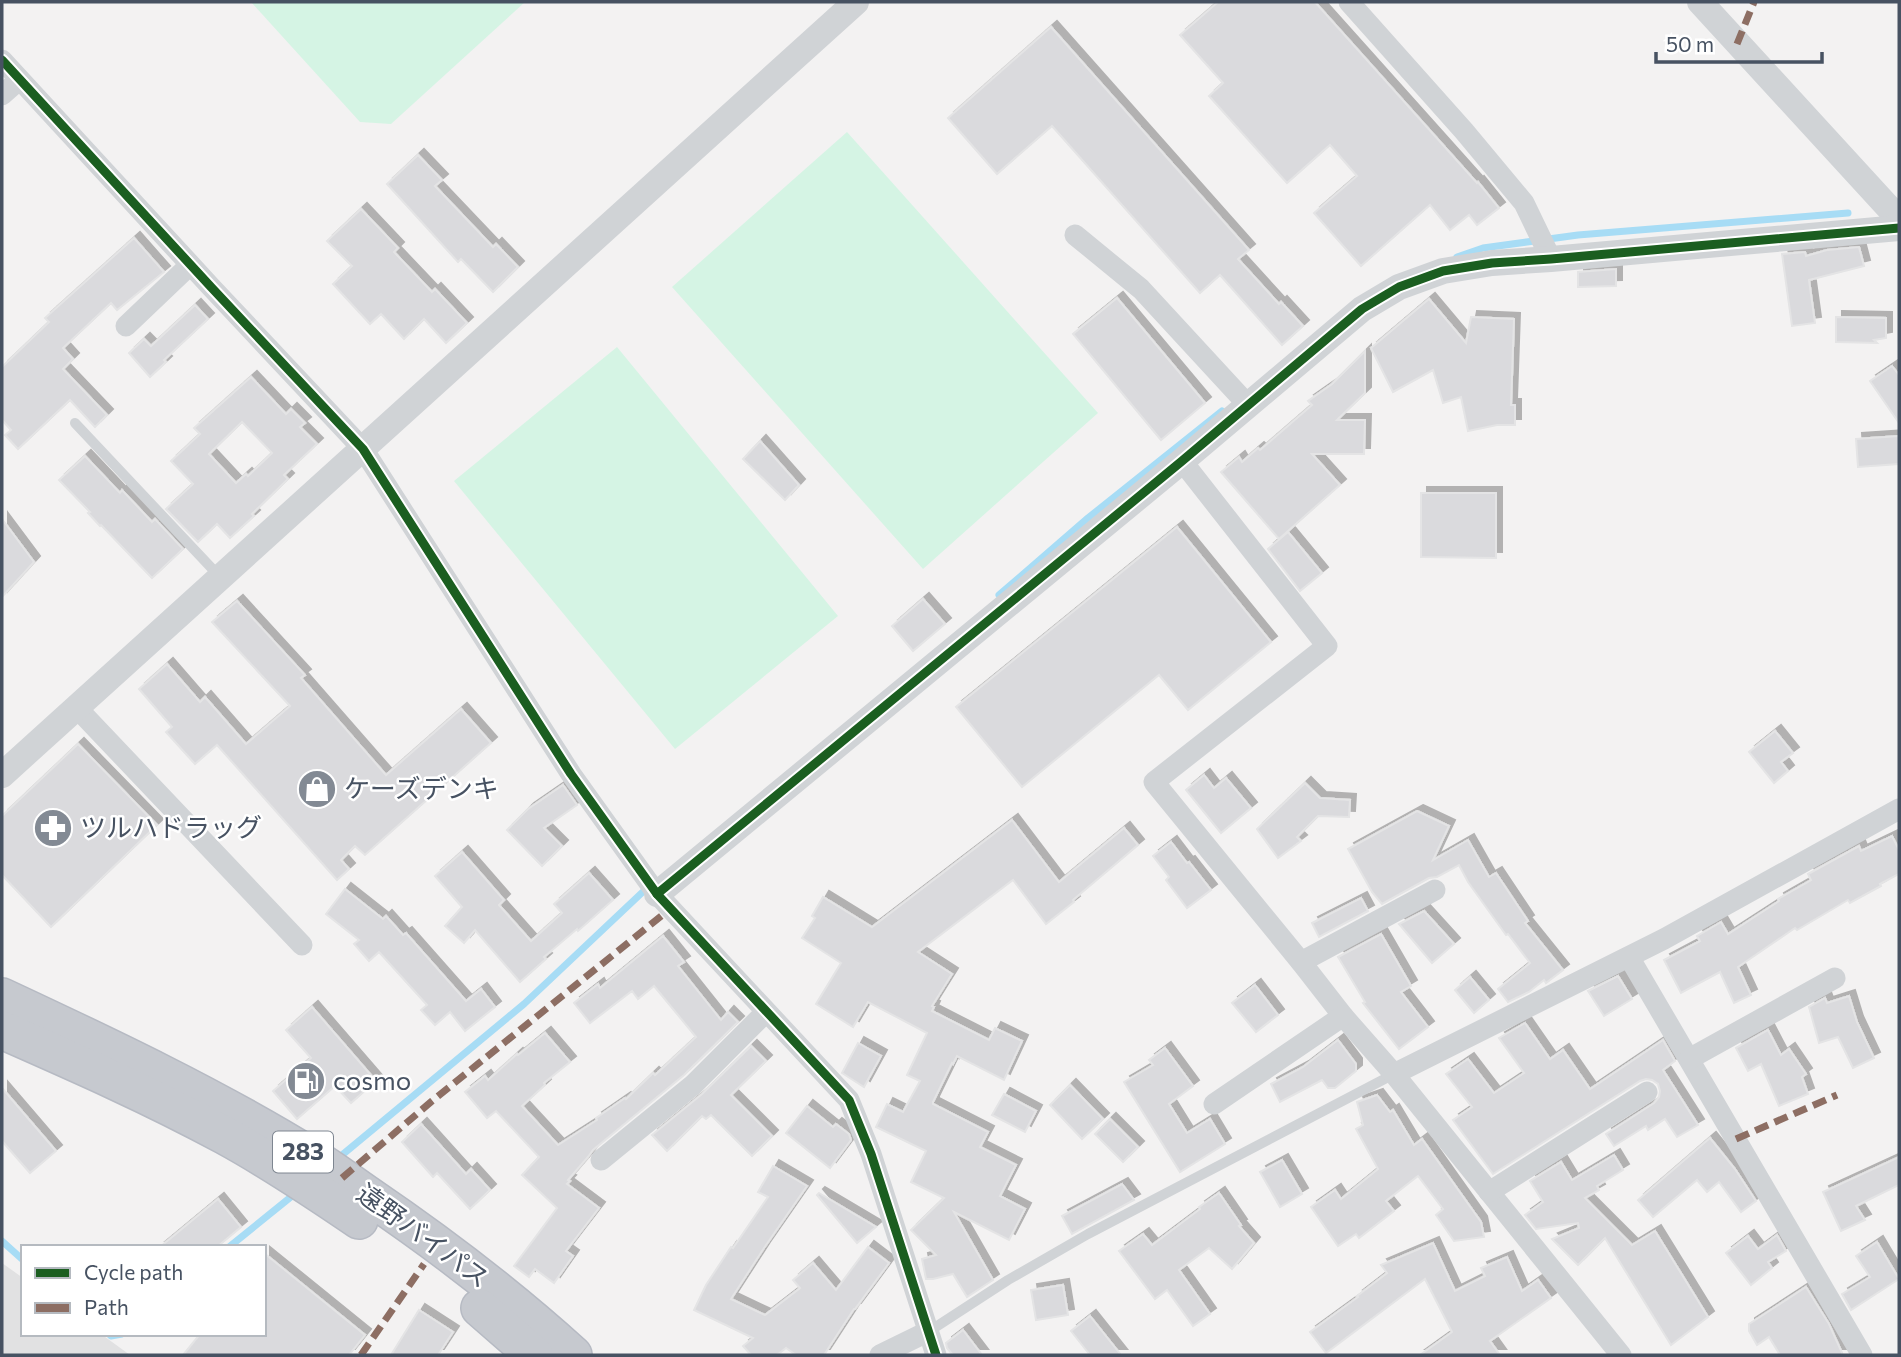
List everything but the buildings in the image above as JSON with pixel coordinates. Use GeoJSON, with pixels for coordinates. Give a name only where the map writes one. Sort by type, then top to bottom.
{"type":"FeatureCollection","features":[{"type":"Feature","properties":{"kind":"highway","name":"遠野バイパス"},"geometry":{"type":"LineString","coordinates":[[2,997],[116,1050],[229,1109],[314,1158],[462,1262],[573,1355]]}},
{"type":"Feature","properties":{"kind":"highway","name":"遠野バイパス"},"geometry":{"type":"LineString","coordinates":[[2,1030],[225,1135],[321,1194],[424,1264],[534,1355]]}},
{"type":"Feature","properties":{"kind":"street"},"geometry":{"type":"LineString","coordinates":[[2,775],[856,2]]}},
{"type":"Feature","properties":{"kind":"street"},"geometry":{"type":"LineString","coordinates":[[1349,2],[1524,203],[1549,256]]}},
{"type":"Feature","properties":{"kind":"street"},"geometry":{"type":"LineString","coordinates":[[1700,2],[1899,219]]}},
{"type":"Feature","properties":{"kind":"street"},"geometry":{"type":"LineString","coordinates":[[2,60],[363,449],[571,774],[657,894],[849,1100],[871,1154],[936,1355]]}},
{"type":"Feature","properties":{"kind":"street"},"geometry":{"type":"LineString","coordinates":[[2,95],[19,80]]}},
{"type":"Feature","properties":{"kind":"street"},"geometry":{"type":"LineString","coordinates":[[657,894],[1362,309],[1399,287],[1443,271],[1492,262],[1899,228]]}},
{"type":"Feature","properties":{"kind":"street"},"geometry":{"type":"LineString","coordinates":[[1075,235],[1141,289],[1248,405]]}},
{"type":"Feature","properties":{"kind":"street"},"geometry":{"type":"LineString","coordinates":[[126,326],[190,265]]}},
{"type":"Feature","properties":{"kind":"street"},"geometry":{"type":"LineString","coordinates":[[1182,461],[1326,646],[1154,782],[1621,1355]]}},
{"type":"Feature","properties":{"kind":"street"},"geometry":{"type":"LineString","coordinates":[[76,707],[302,944]]}},
{"type":"Feature","properties":{"kind":"street"},"geometry":{"type":"LineString","coordinates":[[1394,1074],[1664,939],[1899,809]]}},
{"type":"Feature","properties":{"kind":"street"},"geometry":{"type":"LineString","coordinates":[[1301,962],[1435,890]]}},
{"type":"Feature","properties":{"kind":"street"},"geometry":{"type":"LineString","coordinates":[[1629,957],[1861,1355]]}},
{"type":"Feature","properties":{"kind":"street"},"geometry":{"type":"LineString","coordinates":[[1689,1059],[1835,978]]}},
{"type":"Feature","properties":{"kind":"street"},"geometry":{"type":"LineString","coordinates":[[601,1160],[693,1084],[766,1012]]}},
{"type":"Feature","properties":{"kind":"street"},"geometry":{"type":"LineString","coordinates":[[1214,1104],[1343,1016]]}},
{"type":"Feature","properties":{"kind":"street"},"geometry":{"type":"LineString","coordinates":[[1489,1192],[1647,1092]]}},
{"type":"Feature","properties":{"kind":"street"},"geometry":{"type":"LineString","coordinates":[[880,1355],[927,1332]]}},
{"type":"Feature","properties":{"kind":"lane"},"geometry":{"type":"LineString","coordinates":[[75,423],[220,577]]}},
{"type":"Feature","properties":{"kind":"lane"},"geometry":{"type":"LineString","coordinates":[[927,1332],[1007,1280],[1088,1234],[1394,1074]]}},
{"type":"Feature","properties":{"kind":"shaded area"},"geometry":{"type":"Polygon","coordinates":[[[2,1263],[21,1277],[21,1336],[104,1336],[130,1355],[2,1355],[2,1263]]]}},
{"type":"Feature","properties":{"kind":"green space"},"geometry":{"type":"Polygon","coordinates":[[[251,2],[525,2],[391,124],[360,122],[251,2]]]}},
{"type":"Feature","properties":{"kind":"green space"},"geometry":{"type":"Polygon","coordinates":[[[847,132],[1098,413],[923,569],[672,287],[847,132]]]}},
{"type":"Feature","properties":{"kind":"green space"},"geometry":{"type":"Polygon","coordinates":[[[617,347],[838,616],[675,749],[454,481],[617,347]]]}},
{"type":"Feature","properties":{"kind":"waterway"},"geometry":{"type":"LineString","coordinates":[[1457,257],[1483,248],[1578,235],[1848,213]]}},
{"type":"Feature","properties":{"kind":"waterway"},"geometry":{"type":"LineString","coordinates":[[999,595],[1088,518],[1222,411]]}},
{"type":"Feature","properties":{"kind":"waterway"},"geometry":{"type":"LineString","coordinates":[[336,1160],[524,1004],[648,887]]}},
{"type":"Feature","properties":{"kind":"waterway"},"geometry":{"type":"LineString","coordinates":[[231,1245],[297,1192]]}},
{"type":"Feature","properties":{"kind":"waterway"},"geometry":{"type":"LineString","coordinates":[[2,1241],[21,1258]]}},
{"type":"Feature","properties":{"kind":"marked path"},"geometry":{"type":"LineString","coordinates":[[1737,44],[1754,2]]}},
{"type":"Feature","properties":{"kind":"marked path"},"geometry":{"type":"LineString","coordinates":[[342,1178],[432,1101],[670,909]]}},
{"type":"Feature","properties":{"kind":"marked path"},"geometry":{"type":"LineString","coordinates":[[1736,1139],[1837,1095]]}},
{"type":"Feature","properties":{"kind":"marked path"},"geometry":{"type":"LineString","coordinates":[[361,1355],[424,1264]]}},
{"type":"Feature","properties":{"kind":"cycle path"},"geometry":{"type":"LineString","coordinates":[[2,60],[363,449],[571,774],[657,894],[849,1100],[871,1154],[936,1355]]}},
{"type":"Feature","properties":{"kind":"cycle path"},"geometry":{"type":"LineString","coordinates":[[657,894],[1362,309],[1399,287],[1443,271],[1492,263],[1899,228]]}},
{"type":"Feature","properties":{"kind":"place","name":"ケーズデンキ"},"geometry":{"type":"Point","coordinates":[317,789]}},
{"type":"Feature","properties":{"kind":"place","name":"ツルハドラッグ"},"geometry":{"type":"Point","coordinates":[53,828]}},
{"type":"Feature","properties":{"kind":"place","name":"cosmo"},"geometry":{"type":"Point","coordinates":[306,1081]}}]}
